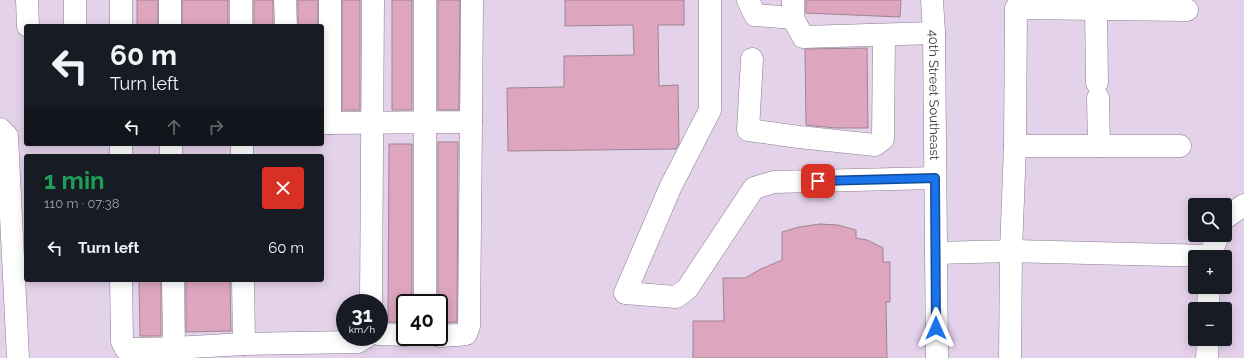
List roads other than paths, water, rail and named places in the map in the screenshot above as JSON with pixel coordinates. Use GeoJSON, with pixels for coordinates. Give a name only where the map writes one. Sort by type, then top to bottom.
{"type":"FeatureCollection","features":[{"type":"Feature","properties":{"kind":"street"},"geometry":{"type":"LineString","coordinates":[[27,0],[28,24]]}},
{"type":"Feature","properties":{"kind":"street"},"geometry":{"type":"LineString","coordinates":[[75,0],[75,24]]}},
{"type":"Feature","properties":{"kind":"street"},"geometry":{"type":"LineString","coordinates":[[121,0],[121,24]]}},
{"type":"Feature","properties":{"kind":"street"},"geometry":{"type":"LineString","coordinates":[[170,0],[170,24]]}},
{"type":"Feature","properties":{"kind":"street"},"geometry":{"type":"LineString","coordinates":[[241,0],[241,24]]}},
{"type":"Feature","properties":{"kind":"street"},"geometry":{"type":"LineString","coordinates":[[285,0],[286,24]]}},
{"type":"Feature","properties":{"kind":"street"},"geometry":{"type":"LineString","coordinates":[[330,0],[326,123],[471,122]]}},
{"type":"Feature","properties":{"kind":"street"},"geometry":{"type":"LineString","coordinates":[[371,294],[373,0]]}},
{"type":"Feature","properties":{"kind":"street"},"geometry":{"type":"LineString","coordinates":[[425,294],[426,0]]}},
{"type":"Feature","properties":{"kind":"street"},"geometry":{"type":"LineString","coordinates":[[448,336],[466,334],[469,326],[472,0]]}},
{"type":"Feature","properties":{"kind":"street"},"geometry":{"type":"LineString","coordinates":[[710,0],[710,110],[671,186],[625,293],[676,297],[688,289],[754,188],[774,182],[935,178]]}},
{"type":"Feature","properties":{"kind":"street"},"geometry":{"type":"LineString","coordinates":[[748,0],[755,16],[793,9],[803,37],[934,33]]}},
{"type":"Feature","properties":{"kind":"street","name":"40th Street Southeast"},"geometry":{"type":"LineString","coordinates":[[932,0],[934,33],[937,358]]}},
{"type":"Feature","properties":{"kind":"street"},"geometry":{"type":"LineString","coordinates":[[1010,358],[1011,251],[1015,146],[1016,8],[1103,6],[1187,10]]}},
{"type":"Feature","properties":{"kind":"street"},"geometry":{"type":"LineString","coordinates":[[1099,146],[1097,90],[1103,6]]}},
{"type":"Feature","properties":{"kind":"street"},"geometry":{"type":"LineString","coordinates":[[752,59],[748,130],[875,145],[883,139],[884,35]]}},
{"type":"Feature","properties":{"kind":"street"},"geometry":{"type":"LineString","coordinates":[[0,129],[7,136],[18,358]]}},
{"type":"Feature","properties":{"kind":"street"},"geometry":{"type":"LineString","coordinates":[[1015,146],[1180,146]]}},
{"type":"Feature","properties":{"kind":"street"},"geometry":{"type":"LineString","coordinates":[[1232,213],[1244,205]]}},
{"type":"Feature","properties":{"kind":"street"},"geometry":{"type":"LineString","coordinates":[[936,253],[1011,251],[1188,256]]}},
{"type":"Feature","properties":{"kind":"street"},"geometry":{"type":"LineString","coordinates":[[121,282],[122,341],[126,348],[174,348],[244,344],[336,342]]}},
{"type":"Feature","properties":{"kind":"street"},"geometry":{"type":"LineString","coordinates":[[173,282],[174,348]]}},
{"type":"Feature","properties":{"kind":"street"},"geometry":{"type":"LineString","coordinates":[[243,282],[244,344]]}},
{"type":"Feature","properties":{"kind":"street"},"geometry":{"type":"LineString","coordinates":[[1207,358],[1208,346]]}}]}
